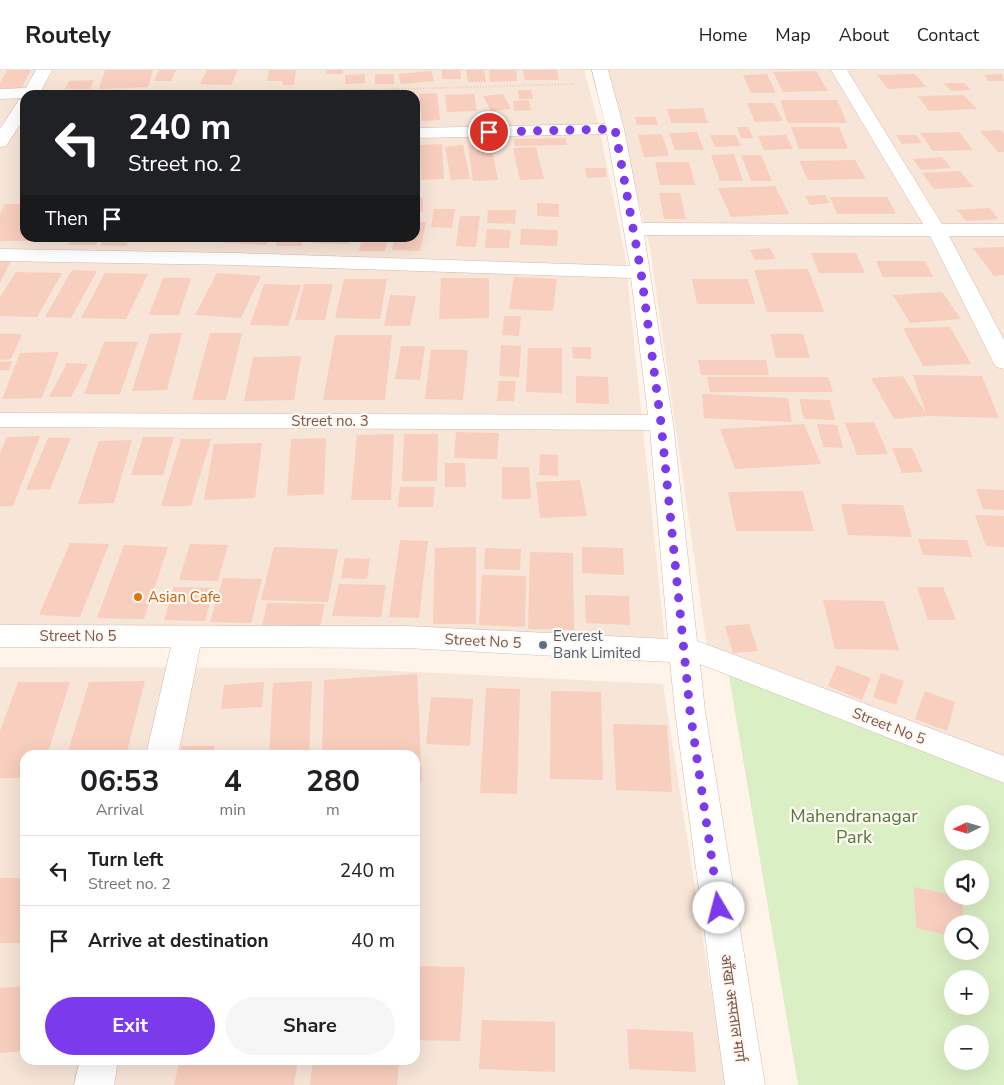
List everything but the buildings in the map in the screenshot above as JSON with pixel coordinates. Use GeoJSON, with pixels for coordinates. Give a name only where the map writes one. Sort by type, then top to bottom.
{"type":"FeatureCollection","features":[{"type":"Feature","properties":{"kind":"street"},"geometry":{"type":"LineString","coordinates":[[33,90],[44,70]]}},
{"type":"Feature","properties":{"kind":"street"},"geometry":{"type":"LineString","coordinates":[[839,70],[937,231],[1004,362]]}},
{"type":"Feature","properties":{"kind":"street","name":"आँखा अस्पताल मार्ग"},"geometry":{"type":"LineString","coordinates":[[602,76],[615,129],[641,272],[661,423],[690,711],[745,1085]]}},
{"type":"Feature","properties":{"kind":"street"},"geometry":{"type":"LineString","coordinates":[[0,94],[20,96]]}},
{"type":"Feature","properties":{"kind":"street"},"geometry":{"type":"LineString","coordinates":[[1,140],[20,111]]}},
{"type":"Feature","properties":{"kind":"street"},"geometry":{"type":"LineString","coordinates":[[420,133],[615,129]]}},
{"type":"Feature","properties":{"kind":"street"},"geometry":{"type":"LineString","coordinates":[[1,140],[20,138]]}},
{"type":"Feature","properties":{"kind":"street"},"geometry":{"type":"LineString","coordinates":[[634,228],[1004,230]]}},
{"type":"Feature","properties":{"kind":"street"},"geometry":{"type":"LineString","coordinates":[[0,255],[236,259],[641,272]]}},
{"type":"Feature","properties":{"kind":"street","name":"Street no. 3"},"geometry":{"type":"LineString","coordinates":[[0,420],[661,423]]}},
{"type":"Feature","properties":{"kind":"street"},"geometry":{"type":"LineString","coordinates":[[163,750],[188,635]]}},
{"type":"Feature","properties":{"kind":"street","name":"Street No 5"},"geometry":{"type":"LineString","coordinates":[[0,636],[188,635],[406,638],[699,652],[1004,770]]}},
{"type":"Feature","properties":{"kind":"street"},"geometry":{"type":"LineString","coordinates":[[94,1085],[98,1065]]}},
{"type":"Feature","properties":{"kind":"path"},"geometry":{"type":"LineString","coordinates":[[338,90],[602,76]]}},
{"type":"Feature","properties":{"kind":"shaded area"},"geometry":{"type":"Polygon","coordinates":[[[0,70],[584,70],[598,122],[625,255],[665,642],[0,633],[0,70]]]}},
{"type":"Feature","properties":{"kind":"shaded area"},"geometry":{"type":"Polygon","coordinates":[[[608,70],[1004,70],[1004,762],[707,647],[650,249],[608,70]]]}},
{"type":"Feature","properties":{"kind":"shaded area"},"geometry":{"type":"Polygon","coordinates":[[[0,667],[333,668],[663,684],[726,1085],[0,1085],[0,667]]]}},
{"type":"Feature","properties":{"kind":"green space","name":"Mahendranagar Park"},"geometry":{"type":"Polygon","coordinates":[[[728,670],[1004,780],[1004,1085],[798,1085],[728,670]]]}},
{"type":"Feature","properties":{"kind":"place","name":"Asian Cafe"},"geometry":{"type":"Point","coordinates":[138,597]}},
{"type":"Feature","properties":{"kind":"place","name":"Everest Bank Limited"},"geometry":{"type":"Point","coordinates":[543,645]}},
{"type":"Feature","properties":{"kind":"route"},"geometry":{"type":"LineString","coordinates":[[489,132],[615,129],[641,272],[661,423],[690,711],[719,908]]}}]}
